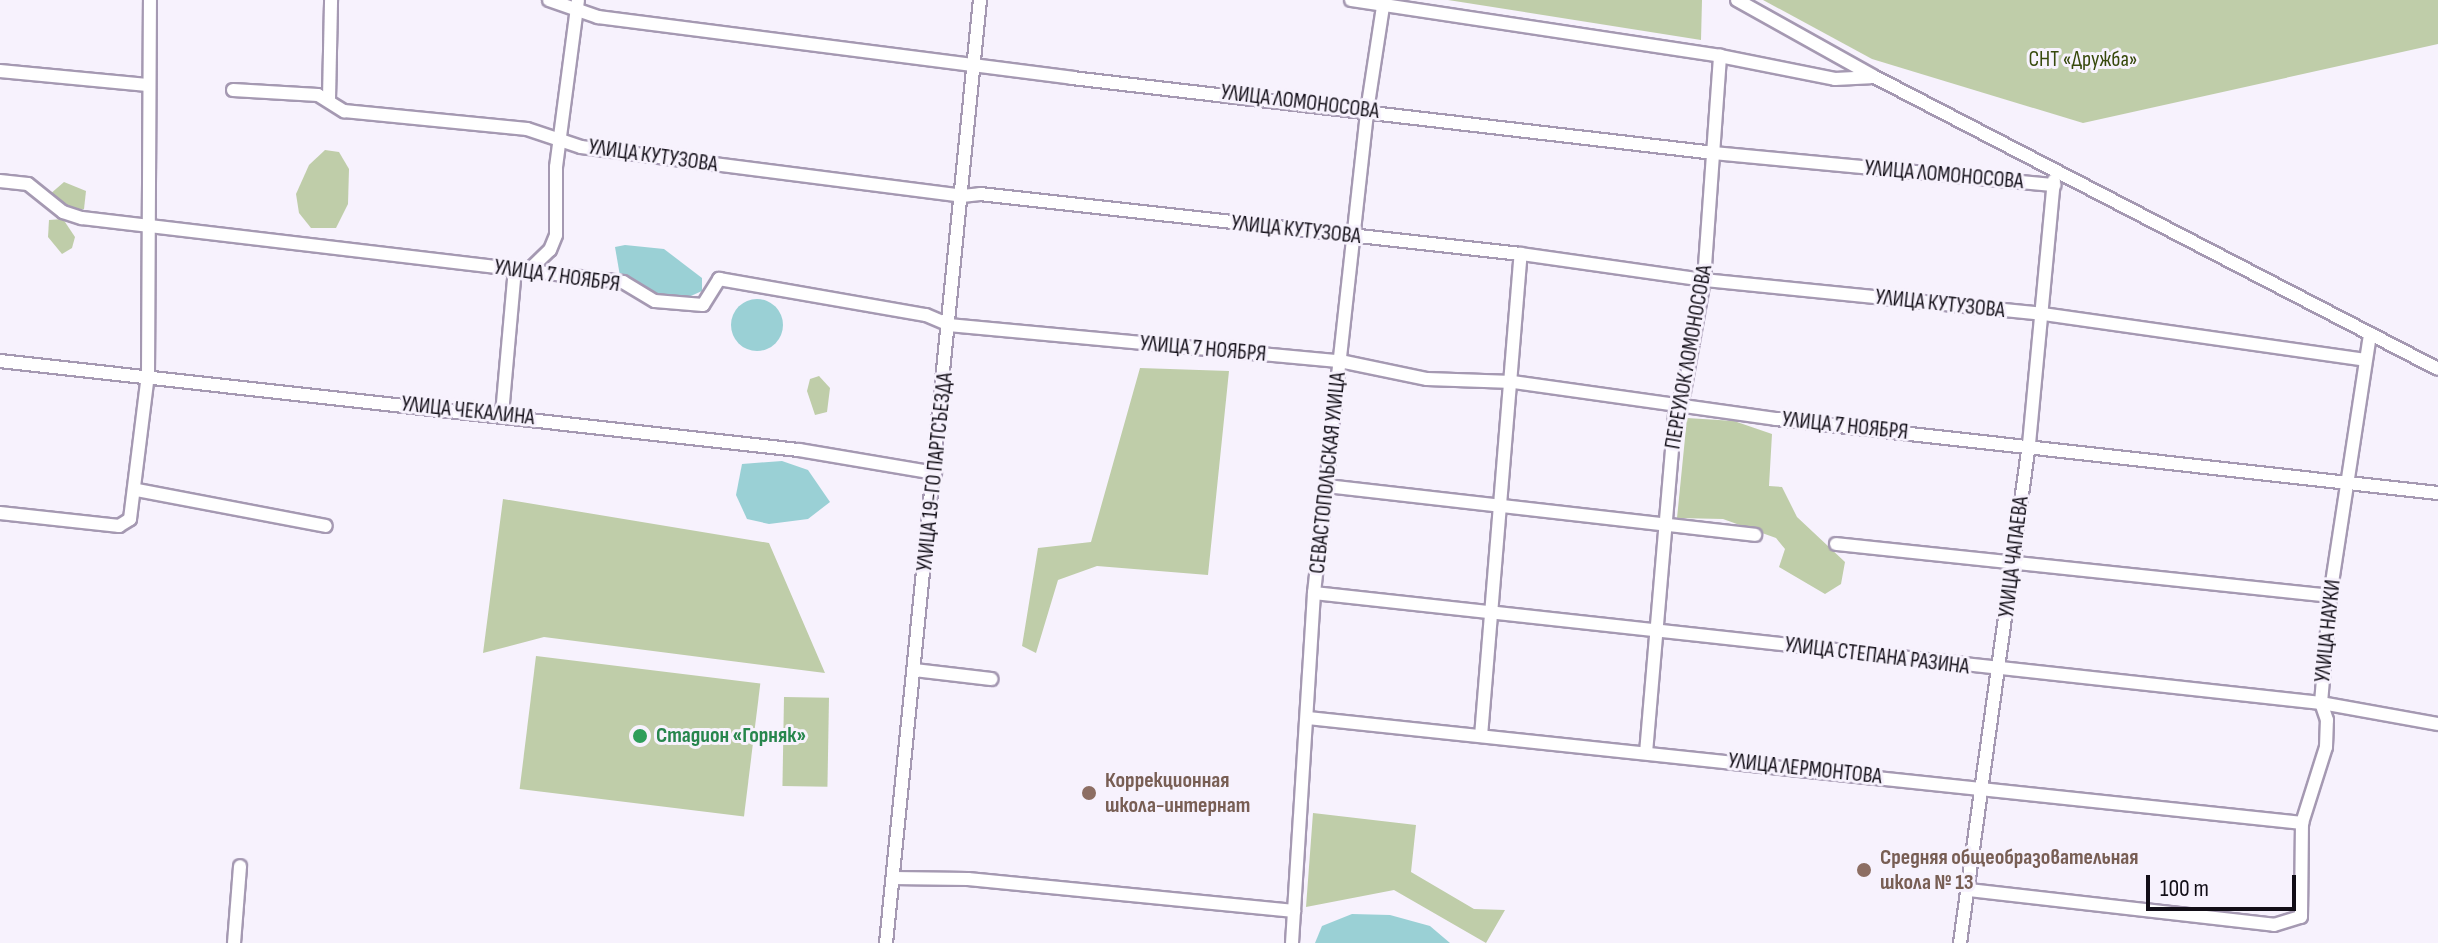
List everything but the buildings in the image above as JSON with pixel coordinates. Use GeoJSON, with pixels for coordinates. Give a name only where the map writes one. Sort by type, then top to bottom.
{"type":"FeatureCollection","features":[{"type":"Feature","properties":{"kind":"street"},"geometry":{"type":"LineString","coordinates":[[0,513],[119,526],[130,519],[137,490],[148,375],[147,85],[150,0]]}},
{"type":"Feature","properties":{"kind":"street"},"geometry":{"type":"LineString","coordinates":[[329,99],[331,0]]}},
{"type":"Feature","properties":{"kind":"street","name":"УЛИЦА ЛОМОНОСОВА"},"geometry":{"type":"LineString","coordinates":[[549,0],[976,65],[1714,153],[2054,185]]}},
{"type":"Feature","properties":{"kind":"street","name":"УЛИЦА 19-ГО ПАРТСЪЕЗДА"},"geometry":{"type":"LineString","coordinates":[[886,943],[976,65],[980,0]]}},
{"type":"Feature","properties":{"kind":"street"},"geometry":{"type":"LineString","coordinates":[[1351,0],[1720,56],[1835,79],[1873,76]]}},
{"type":"Feature","properties":{"kind":"street"},"geometry":{"type":"LineString","coordinates":[[1737,0],[1873,76],[2438,369]]}},
{"type":"Feature","properties":{"kind":"street"},"geometry":{"type":"LineString","coordinates":[[502,414],[522,270],[550,250],[556,235],[562,140],[577,5]]}},
{"type":"Feature","properties":{"kind":"street","name":"СЕВАСТОПОЛЬСКАЯ УЛИЦА"},"geometry":{"type":"LineString","coordinates":[[1292,943],[1314,593],[1367,111],[1383,6]]}},
{"type":"Feature","properties":{"kind":"street","name":"ПЕРЕУЛОК ЛОМОНОСОВА"},"geometry":{"type":"LineString","coordinates":[[1646,753],[1676,404],[1684,392],[1704,280],[1720,56]]}},
{"type":"Feature","properties":{"kind":"street"},"geometry":{"type":"LineString","coordinates":[[0,71],[147,85]]}},
{"type":"Feature","properties":{"kind":"street","name":"УЛИЦА КУТУЗОВА"},"geometry":{"type":"LineString","coordinates":[[233,90],[329,99],[344,111],[527,129],[581,147],[962,196],[1521,254],[1704,280],[2043,314],[2365,360]]}},
{"type":"Feature","properties":{"kind":"street","name":"УЛИЦА ЧАПАЕВА"},"geometry":{"type":"LineString","coordinates":[[1960,943],[1985,787],[2029,444],[2055,170]]}},
{"type":"Feature","properties":{"kind":"street","name":"УЛИЦА 7 НОЯБРЯ"},"geometry":{"type":"LineString","coordinates":[[0,181],[28,184],[63,212],[82,218],[623,282],[655,301],[703,305],[719,279],[926,315],[949,325],[1340,361],[1427,379],[1513,382],[1776,419],[2029,444],[2438,493]]}},
{"type":"Feature","properties":{"kind":"street"},"geometry":{"type":"LineString","coordinates":[[1481,736],[1513,382],[1521,254]]}},
{"type":"Feature","properties":{"kind":"street","name":"УЛИЦА НАУКИ"},"geometry":{"type":"LineString","coordinates":[[1969,890],[2274,925],[2294,922],[2305,903],[2299,870],[2302,823],[2326,747],[2327,720],[2321,703],[2330,596],[2370,334]]}},
{"type":"Feature","properties":{"kind":"street","name":"УЛИЦА ЧЕКАЛИНА"},"geometry":{"type":"LineString","coordinates":[[0,361],[502,414],[799,450],[935,473]]}},
{"type":"Feature","properties":{"kind":"street"},"geometry":{"type":"LineString","coordinates":[[1326,486],[1755,535]]}},
{"type":"Feature","properties":{"kind":"street"},"geometry":{"type":"LineString","coordinates":[[137,490],[326,526]]}},
{"type":"Feature","properties":{"kind":"street"},"geometry":{"type":"LineString","coordinates":[[1836,544],[2330,596]]}},
{"type":"Feature","properties":{"kind":"street","name":"УЛИЦА СТЕПАНА РАЗИНА"},"geometry":{"type":"LineString","coordinates":[[1314,593],[2321,703],[2438,724]]}},
{"type":"Feature","properties":{"kind":"street"},"geometry":{"type":"LineString","coordinates":[[914,670],[991,679]]}},
{"type":"Feature","properties":{"kind":"street","name":"УЛИЦА ЛЕРМОНТОВА"},"geometry":{"type":"LineString","coordinates":[[1308,718],[1985,787],[2302,823]]}},
{"type":"Feature","properties":{"kind":"street"},"geometry":{"type":"LineString","coordinates":[[234,943],[240,866]]}},
{"type":"Feature","properties":{"kind":"street"},"geometry":{"type":"LineString","coordinates":[[893,878],[968,879],[1294,911]]}},
{"type":"Feature","properties":{"kind":"green space"},"geometry":{"type":"Polygon","coordinates":[[[1448,0],[1702,0],[1701,40],[1448,0]]]}},
{"type":"Feature","properties":{"kind":"green space","name":"СНТ «Дружба»"},"geometry":{"type":"Polygon","coordinates":[[[1763,0],[2438,0],[2438,44],[2083,123],[1872,59],[1763,0]]]}},
{"type":"Feature","properties":{"kind":"green space"},"geometry":{"type":"Polygon","coordinates":[[[325,150],[339,152],[349,169],[348,204],[336,228],[311,228],[299,213],[296,194],[309,165],[325,150]]]}},
{"type":"Feature","properties":{"kind":"green space"},"geometry":{"type":"Polygon","coordinates":[[[64,182],[86,191],[84,209],[72,212],[49,195],[64,182]]]}},
{"type":"Feature","properties":{"kind":"green space"},"geometry":{"type":"Polygon","coordinates":[[[63,219],[75,237],[72,248],[62,254],[48,237],[49,220],[63,219]]]}},
{"type":"Feature","properties":{"kind":"green space"},"geometry":{"type":"Polygon","coordinates":[[[1140,368],[1229,371],[1208,575],[1097,566],[1058,580],[1036,653],[1022,646],[1038,548],[1091,542],[1140,368]]]}},
{"type":"Feature","properties":{"kind":"green space"},"geometry":{"type":"Polygon","coordinates":[[[819,376],[830,388],[827,412],[815,415],[807,391],[810,379],[819,376]]]}},
{"type":"Feature","properties":{"kind":"green space"},"geometry":{"type":"Polygon","coordinates":[[[1687,418],[1734,421],[1772,434],[1769,486],[1782,487],[1797,517],[1845,562],[1841,584],[1825,594],[1779,567],[1785,549],[1776,538],[1723,519],[1677,518],[1687,418]]]}},
{"type":"Feature","properties":{"kind":"green space"},"geometry":{"type":"Polygon","coordinates":[[[503,499],[769,543],[825,673],[544,637],[483,653],[503,499]]]}},
{"type":"Feature","properties":{"kind":"green space","name":"Стадион «Горняк»"},"geometry":{"type":"Polygon","coordinates":[[[536,656],[760,684],[744,817],[520,789],[536,656]]]}},
{"type":"Feature","properties":{"kind":"green space"},"geometry":{"type":"Polygon","coordinates":[[[784,697],[829,698],[827,787],[782,786],[784,697]]]}},
{"type":"Feature","properties":{"kind":"green space"},"geometry":{"type":"Polygon","coordinates":[[[1313,813],[1416,825],[1411,872],[1474,909],[1505,910],[1486,943],[1394,890],[1306,907],[1313,813]]]}},
{"type":"Feature","properties":{"kind":"water"},"geometry":{"type":"Polygon","coordinates":[[[625,245],[664,249],[702,278],[702,291],[684,299],[650,292],[620,276],[615,247],[625,245]]]}},
{"type":"Feature","properties":{"kind":"water"},"geometry":{"type":"Polygon","coordinates":[[[757,299],[776,306],[783,325],[776,344],[757,351],[738,344],[731,325],[738,306],[757,299]]]}},
{"type":"Feature","properties":{"kind":"water"},"geometry":{"type":"Polygon","coordinates":[[[782,461],[808,470],[830,502],[808,519],[769,524],[747,519],[736,495],[742,464],[782,461]]]}},
{"type":"Feature","properties":{"kind":"water"},"geometry":{"type":"Polygon","coordinates":[[[1352,914],[1390,915],[1430,926],[1450,943],[1315,943],[1322,926],[1352,914]]]}},
{"type":"Feature","properties":{"kind":"place","name":"Стадион «Горняк»"},"geometry":{"type":"Point","coordinates":[640,736]}},
{"type":"Feature","properties":{"kind":"place","name":"Коррекционная школа-интернат"},"geometry":{"type":"Point","coordinates":[1089,793]}},
{"type":"Feature","properties":{"kind":"place","name":"Средняя общеобразовательная школа № 13"},"geometry":{"type":"Point","coordinates":[1864,870]}}]}
